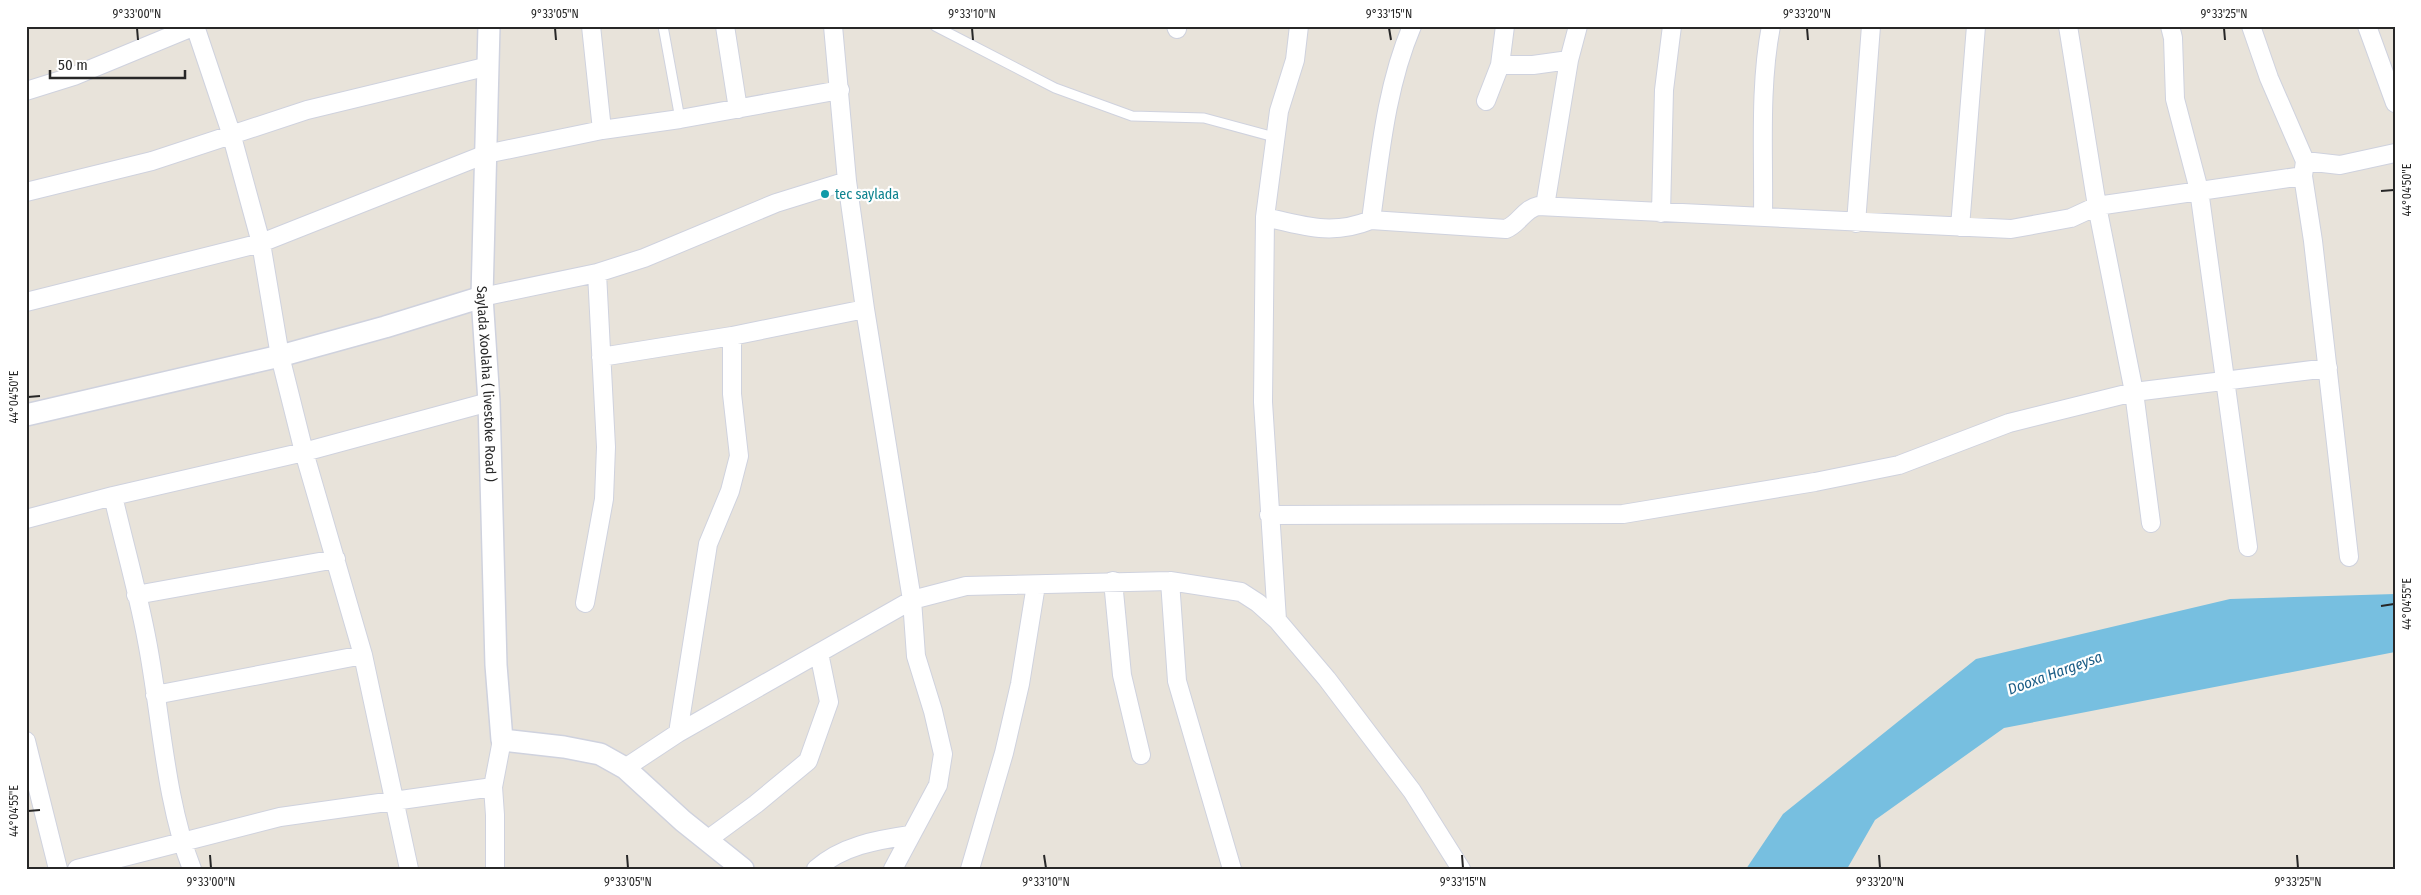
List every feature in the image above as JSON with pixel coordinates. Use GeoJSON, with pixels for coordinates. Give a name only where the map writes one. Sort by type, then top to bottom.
{"type":"FeatureCollection","features":[{"type":"Feature","properties":{"kind":"street"},"geometry":{"type":"LineString","coordinates":[[26,91],[74,76],[195,26],[231,133],[261,243],[280,356],[304,452],[363,655],[408,869]]}},
{"type":"Feature","properties":{"kind":"street","name":"Saylada Xoolaha ( livestoke Road )"},"geometry":{"type":"LineString","coordinates":[[490,26],[482,297],[489,402],[496,665],[502,740]]}},
{"type":"Feature","properties":{"kind":"street"},"geometry":{"type":"LineString","coordinates":[[591,26],[602,130]]}},
{"type":"Feature","properties":{"kind":"street"},"geometry":{"type":"LineString","coordinates":[[725,26],[738,109]]}},
{"type":"Feature","properties":{"kind":"street"},"geometry":{"type":"LineString","coordinates":[[833,26],[847,181],[865,309],[912,600],[916,656],[933,712],[943,754],[938,785],[893,869]]}},
{"type":"Feature","properties":{"kind":"street"},"geometry":{"type":"LineString","coordinates":[[1277,620],[1263,402],[1264,216],[1274,137],[1279,112],[1295,60],[1299,26]]}},
{"type":"Feature","properties":{"kind":"street"},"geometry":{"type":"LineString","coordinates":[[1371,220],[1383,129],[1399,57],[1412,26]]}},
{"type":"Feature","properties":{"kind":"street"},"geometry":{"type":"LineString","coordinates":[[1486,101],[1500,65],[1505,26]]}},
{"type":"Feature","properties":{"kind":"street"},"geometry":{"type":"LineString","coordinates":[[1545,206],[1569,60],[1578,26]]}},
{"type":"Feature","properties":{"kind":"street"},"geometry":{"type":"LineString","coordinates":[[1661,213],[1664,90],[1672,26]]}},
{"type":"Feature","properties":{"kind":"street"},"geometry":{"type":"LineString","coordinates":[[1764,217],[1764,109],[1771,26]]}},
{"type":"Feature","properties":{"kind":"street"},"geometry":{"type":"LineString","coordinates":[[1856,223],[1871,26]]}},
{"type":"Feature","properties":{"kind":"street"},"geometry":{"type":"LineString","coordinates":[[1960,227],[1976,26]]}},
{"type":"Feature","properties":{"kind":"street"},"geometry":{"type":"LineString","coordinates":[[2068,26],[2097,206],[2134,392],[2150,523]]}},
{"type":"Feature","properties":{"kind":"street"},"geometry":{"type":"LineString","coordinates":[[2170,26],[2173,38],[2175,99],[2199,190],[2248,547]]}},
{"type":"Feature","properties":{"kind":"street"},"geometry":{"type":"LineString","coordinates":[[2251,26],[2304,168],[2348,557]]}},
{"type":"Feature","properties":{"kind":"street"},"geometry":{"type":"LineString","coordinates":[[2367,26],[2395,103]]}},
{"type":"Feature","properties":{"kind":"street"},"geometry":{"type":"LineString","coordinates":[[1500,65],[1533,65],[1569,60]]}},
{"type":"Feature","properties":{"kind":"street"},"geometry":{"type":"LineString","coordinates":[[26,192],[152,160],[307,110],[489,66]]}},
{"type":"Feature","properties":{"kind":"street"},"geometry":{"type":"LineString","coordinates":[[26,302],[261,243],[486,154],[602,130],[680,119],[840,90]]}},
{"type":"Feature","properties":{"kind":"street"},"geometry":{"type":"LineString","coordinates":[[1264,216],[1313,228],[1337,230],[1353,228],[1371,220],[1499,230],[1514,226],[1533,207],[1545,206],[1856,223],[2011,229],[2042,225],[2071,218],[2097,206],[2199,190],[2304,168],[2340,165],[2395,153]]}},
{"type":"Feature","properties":{"kind":"street"},"geometry":{"type":"LineString","coordinates":[[26,415],[280,356],[385,327],[482,297],[597,273],[644,258],[776,203],[847,181]]}},
{"type":"Feature","properties":{"kind":"street"},"geometry":{"type":"LineString","coordinates":[[585,604],[604,499],[606,447],[597,273]]}},
{"type":"Feature","properties":{"kind":"street"},"geometry":{"type":"LineString","coordinates":[[601,357],[732,336],[865,309]]}},
{"type":"Feature","properties":{"kind":"street"},"geometry":{"type":"LineString","coordinates":[[678,734],[708,544],[730,491],[739,456],[732,394],[732,336]]}},
{"type":"Feature","properties":{"kind":"street"},"geometry":{"type":"LineString","coordinates":[[1269,515],[1623,514],[1815,482],[1891,467],[2009,423],[2134,392],[2328,368]]}},
{"type":"Feature","properties":{"kind":"street"},"geometry":{"type":"LineString","coordinates":[[26,520],[113,496],[304,452],[489,402]]}},
{"type":"Feature","properties":{"kind":"street"},"geometry":{"type":"LineString","coordinates":[[113,496],[147,641],[182,843],[192,869]]}},
{"type":"Feature","properties":{"kind":"street"},"geometry":{"type":"LineString","coordinates":[[136,595],[336,559]]}},
{"type":"Feature","properties":{"kind":"street"},"geometry":{"type":"LineString","coordinates":[[1113,581],[1122,675],[1141,755]]}},
{"type":"Feature","properties":{"kind":"street"},"geometry":{"type":"LineString","coordinates":[[626,768],[678,734],[912,600],[966,586],[1170,581],[1241,592],[1258,603],[1277,620],[1327,679],[1412,791],[1460,869]]}},
{"type":"Feature","properties":{"kind":"street"},"geometry":{"type":"LineString","coordinates":[[1170,581],[1177,682],[1232,869]]}},
{"type":"Feature","properties":{"kind":"street"},"geometry":{"type":"LineString","coordinates":[[970,869],[1004,753],[1020,684],[1036,585]]}},
{"type":"Feature","properties":{"kind":"street"},"geometry":{"type":"LineString","coordinates":[[707,840],[808,762],[829,702],[820,653]]}},
{"type":"Feature","properties":{"kind":"street"},"geometry":{"type":"LineString","coordinates":[[155,695],[363,655]]}},
{"type":"Feature","properties":{"kind":"street"},"geometry":{"type":"LineString","coordinates":[[494,869],[495,815],[493,787],[502,740],[564,747],[600,754],[626,768],[707,840],[743,869]]}},
{"type":"Feature","properties":{"kind":"street"},"geometry":{"type":"LineString","coordinates":[[27,746],[58,869]]}},
{"type":"Feature","properties":{"kind":"street"},"geometry":{"type":"LineString","coordinates":[[77,869],[280,817],[493,787]]}},
{"type":"Feature","properties":{"kind":"street"},"geometry":{"type":"LineString","coordinates":[[816,869],[830,856],[873,840],[910,835]]}},
{"type":"Feature","properties":{"kind":"lane"},"geometry":{"type":"LineString","coordinates":[[663,26],[680,119]]}},
{"type":"Feature","properties":{"kind":"lane"},"geometry":{"type":"LineString","coordinates":[[935,26],[1055,88],[1132,116],[1204,118],[1274,137]]}},
{"type":"Feature","properties":{"kind":"water","name":"Dooxa Hargeysa"},"geometry":{"type":"Polygon","coordinates":[[[2395,594],[2395,652],[2004,728],[1875,820],[1847,869],[1746,869],[1783,814],[1976,659],[2230,599],[2395,594]]]}},
{"type":"Feature","properties":{"kind":"place","name":"tec saylada"},"geometry":{"type":"Point","coordinates":[825,194]}}]}
